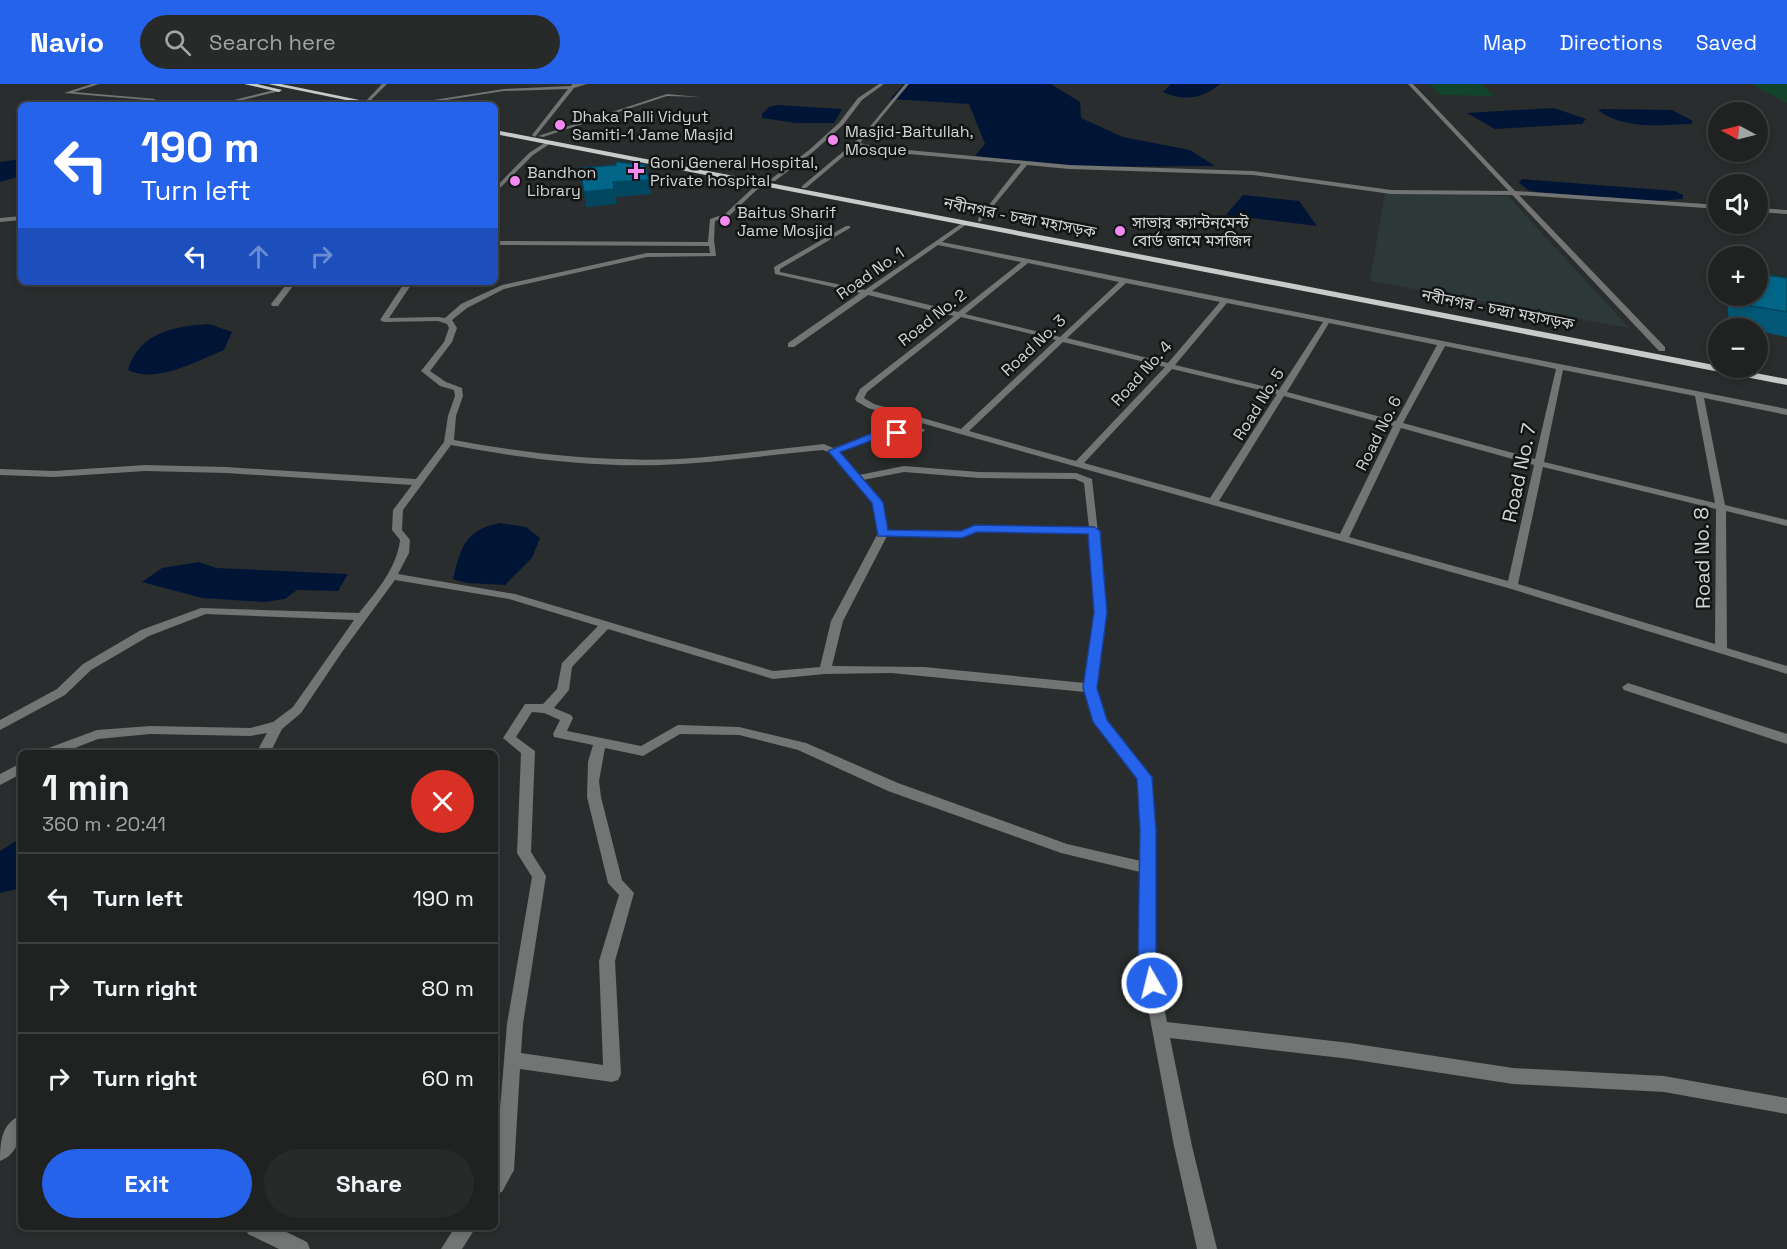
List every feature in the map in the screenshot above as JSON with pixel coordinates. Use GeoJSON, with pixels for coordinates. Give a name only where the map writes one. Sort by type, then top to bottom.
{"type":"FeatureCollection","features":[{"type":"Feature","properties":{"kind":"highway"},"geometry":{"type":"LineString","coordinates":[[247,84],[341,102]]}},
{"type":"Feature","properties":{"kind":"highway"},"geometry":{"type":"LineString","coordinates":[[271,84],[366,102]]}},
{"type":"Feature","properties":{"kind":"highway","name":"নবীনগর - চন্দ্রা মহাসড়ক"},"geometry":{"type":"LineString","coordinates":[[498,128],[760,184],[1787,382]]}},
{"type":"Feature","properties":{"kind":"highway","name":"নবীনগর - চন্দ্রা মহাসড়ক"},"geometry":{"type":"LineString","coordinates":[[498,132],[542,138],[773,180],[1708,357]]}},
{"type":"Feature","properties":{"kind":"highway"},"geometry":{"type":"LineString","coordinates":[[1768,368],[1787,371]]}},
{"type":"Feature","properties":{"kind":"street"},"geometry":{"type":"LineString","coordinates":[[97,84],[66,93],[154,99],[147,102]]}},
{"type":"Feature","properties":{"kind":"street"},"geometry":{"type":"LineString","coordinates":[[366,102],[385,84]]}},
{"type":"Feature","properties":{"kind":"street"},"geometry":{"type":"LineString","coordinates":[[424,102],[504,90],[585,84]]}},
{"type":"Feature","properties":{"kind":"street"},"geometry":{"type":"LineString","coordinates":[[773,180],[811,151],[841,123],[860,99],[882,84]]}},
{"type":"Feature","properties":{"kind":"street"},"geometry":{"type":"LineString","coordinates":[[804,187],[856,143],[907,84]]}},
{"type":"Feature","properties":{"kind":"street"},"geometry":{"type":"LineString","coordinates":[[1410,84],[1662,348]]}},
{"type":"Feature","properties":{"kind":"street"},"geometry":{"type":"LineString","coordinates":[[498,188],[531,154],[573,85]]}},
{"type":"Feature","properties":{"kind":"street"},"geometry":{"type":"LineString","coordinates":[[228,102],[278,90]]}},
{"type":"Feature","properties":{"kind":"street"},"geometry":{"type":"LineString","coordinates":[[542,138],[667,95],[698,97]]}},
{"type":"Feature","properties":{"kind":"street"},"geometry":{"type":"LineString","coordinates":[[856,143],[874,149],[1081,168],[1253,173],[1391,192],[1515,193],[1708,206]]}},
{"type":"Feature","properties":{"kind":"street"},"geometry":{"type":"LineString","coordinates":[[980,220],[1025,163]]}},
{"type":"Feature","properties":{"kind":"street"},"geometry":{"type":"LineString","coordinates":[[446,321],[464,306],[502,287],[647,255],[714,255],[712,220],[727,215],[760,184]]}},
{"type":"Feature","properties":{"kind":"street"},"geometry":{"type":"LineString","coordinates":[[1768,211],[1787,212]]}},
{"type":"Feature","properties":{"kind":"street"},"geometry":{"type":"LineString","coordinates":[[0,220],[18,218]]}},
{"type":"Feature","properties":{"kind":"street","name":"Road No. 1"},"geometry":{"type":"LineString","coordinates":[[791,345],[965,223]]}},
{"type":"Feature","properties":{"kind":"street"},"geometry":{"type":"LineString","coordinates":[[848,227],[776,268],[777,273],[866,292],[1282,393],[1540,464],[1787,523]]}},
{"type":"Feature","properties":{"kind":"street"},"geometry":{"type":"LineString","coordinates":[[498,243],[712,244]]}},
{"type":"Feature","properties":{"kind":"street"},"geometry":{"type":"LineString","coordinates":[[936,243],[1787,412]]}},
{"type":"Feature","properties":{"kind":"street","name":"Road No. 2"},"geometry":{"type":"LineString","coordinates":[[963,432],[872,406],[859,399],[863,391],[1027,261]]}},
{"type":"Feature","properties":{"kind":"street","name":"Road No. 3"},"geometry":{"type":"LineString","coordinates":[[963,432],[1124,281]]}},
{"type":"Feature","properties":{"kind":"street"},"geometry":{"type":"LineString","coordinates":[[275,304],[290,285]]}},
{"type":"Feature","properties":{"kind":"street"},"geometry":{"type":"LineString","coordinates":[[265,750],[277,726],[297,710],[392,576],[404,553],[405,540],[397,530],[398,510],[449,442],[452,416],[459,396],[458,388],[443,384],[425,371],[453,333],[450,322],[384,320],[409,285]]}},
{"type":"Feature","properties":{"kind":"street","name":"Road No. 4"},"geometry":{"type":"LineString","coordinates":[[1078,464],[1170,366],[1225,301]]}},
{"type":"Feature","properties":{"kind":"street","name":"Road No. 5"},"geometry":{"type":"LineString","coordinates":[[1213,502],[1327,321]]}},
{"type":"Feature","properties":{"kind":"street","name":"Road No. 6"},"geometry":{"type":"LineString","coordinates":[[1343,538],[1398,424],[1442,344]]}},
{"type":"Feature","properties":{"kind":"street","name":"Road No. 7"},"geometry":{"type":"LineString","coordinates":[[1512,586],[1560,367]]}},
{"type":"Feature","properties":{"kind":"street","name":"Road No. 8"},"geometry":{"type":"LineString","coordinates":[[1699,395],[1721,508],[1721,651]]}},
{"type":"Feature","properties":{"kind":"street"},"geometry":{"type":"LineString","coordinates":[[833,451],[874,436],[920,430]]}},
{"type":"Feature","properties":{"kind":"street"},"geometry":{"type":"LineString","coordinates":[[963,432],[1512,586],[1787,670]]}},
{"type":"Feature","properties":{"kind":"street"},"geometry":{"type":"LineString","coordinates":[[449,442],[513,454],[589,462],[660,462],[824,447],[833,451],[877,502],[883,533],[837,621],[825,670]]}},
{"type":"Feature","properties":{"kind":"street"},"geometry":{"type":"LineString","coordinates":[[0,472],[54,474],[145,468],[417,482]]}},
{"type":"Feature","properties":{"kind":"street"},"geometry":{"type":"LineString","coordinates":[[857,478],[904,469],[978,475],[1076,476],[1089,481],[1101,612],[1090,688],[1100,722],[1144,777],[1148,868],[1147,960],[1207,1249]]}},
{"type":"Feature","properties":{"kind":"street"},"geometry":{"type":"LineString","coordinates":[[883,533],[962,534],[975,529],[1094,531]]}},
{"type":"Feature","properties":{"kind":"street"},"geometry":{"type":"LineString","coordinates":[[392,576],[511,596],[773,675],[869,667],[934,671],[1011,682],[1090,688]]}},
{"type":"Feature","properties":{"kind":"street"},"geometry":{"type":"LineString","coordinates":[[0,726],[61,692],[87,667],[145,633],[205,610],[361,617]]}},
{"type":"Feature","properties":{"kind":"street"},"geometry":{"type":"LineString","coordinates":[[546,709],[563,690],[566,666],[606,625]]}},
{"type":"Feature","properties":{"kind":"street"},"geometry":{"type":"LineString","coordinates":[[1628,687],[1787,739]]}},
{"type":"Feature","properties":{"kind":"street"},"geometry":{"type":"LineString","coordinates":[[498,1180],[505,1170],[515,1024],[539,876],[524,853],[528,751],[509,738],[529,707],[546,709],[567,718],[559,734],[643,751],[678,729],[739,731],[801,746],[893,787],[1066,849],[1148,868]]}},
{"type":"Feature","properties":{"kind":"street"},"geometry":{"type":"LineString","coordinates":[[56,750],[97,735],[150,730],[250,732],[277,726]]}},
{"type":"Feature","properties":{"kind":"street"},"geometry":{"type":"LineString","coordinates":[[513,1060],[612,1074],[607,961],[627,893],[615,883],[612,862],[592,798],[591,766],[600,742]]}},
{"type":"Feature","properties":{"kind":"street"},"geometry":{"type":"LineString","coordinates":[[0,780],[18,770]]}},
{"type":"Feature","properties":{"kind":"street"},"geometry":{"type":"LineString","coordinates":[[1161,1029],[1350,1051],[1513,1076],[1664,1083],[1787,1106]]}},
{"type":"Feature","properties":{"kind":"street"},"geometry":{"type":"LineString","coordinates":[[0,1152],[18,1129]]}},
{"type":"Feature","properties":{"kind":"street"},"geometry":{"type":"LineString","coordinates":[[261,1230],[300,1249]]}},
{"type":"Feature","properties":{"kind":"street"},"geometry":{"type":"LineString","coordinates":[[451,1249],[464,1230]]}},
{"type":"Feature","properties":{"kind":"shaded area"},"geometry":{"type":"Polygon","coordinates":[[[1385,193],[1508,196],[1629,328],[1370,281],[1385,193]]]}},
{"type":"Feature","properties":{"kind":"green space"},"geometry":{"type":"Polygon","coordinates":[[[1429,84],[1481,84],[1495,96],[1440,95],[1429,84]]]}},
{"type":"Feature","properties":{"kind":"green space"},"geometry":{"type":"Polygon","coordinates":[[[1751,84],[1787,84],[1787,103],[1751,84]]]}},
{"type":"Feature","properties":{"kind":"water"},"geometry":{"type":"Polygon","coordinates":[[[904,84],[1051,84],[1080,102],[1081,118],[1123,137],[1190,150],[1215,166],[1082,167],[975,156],[985,144],[969,104],[890,99],[904,84]]]}},
{"type":"Feature","properties":{"kind":"water"},"geometry":{"type":"Polygon","coordinates":[[[1171,84],[1220,84],[1207,93],[1186,98],[1163,92],[1171,84]]]}},
{"type":"Feature","properties":{"kind":"water"},"geometry":{"type":"Polygon","coordinates":[[[777,105],[842,109],[834,123],[796,123],[762,118],[762,114],[769,107],[777,105]]]}},
{"type":"Feature","properties":{"kind":"water"},"geometry":{"type":"Polygon","coordinates":[[[1554,108],[1586,119],[1582,124],[1495,129],[1467,113],[1554,108]]]}},
{"type":"Feature","properties":{"kind":"water"},"geometry":{"type":"Polygon","coordinates":[[[1598,110],[1672,110],[1693,121],[1691,124],[1643,125],[1619,121],[1598,110]]]}},
{"type":"Feature","properties":{"kind":"water"},"geometry":{"type":"Polygon","coordinates":[[[18,159],[18,177],[0,182],[0,162],[18,159]]]}},
{"type":"Feature","properties":{"kind":"water"},"geometry":{"type":"Polygon","coordinates":[[[1522,179],[1675,191],[1683,195],[1683,199],[1657,201],[1537,192],[1528,190],[1519,183],[1522,179]]]}},
{"type":"Feature","properties":{"kind":"water"},"geometry":{"type":"Polygon","coordinates":[[[1243,195],[1299,201],[1317,226],[1226,215],[1243,195]]]}},
{"type":"Feature","properties":{"kind":"water"},"geometry":{"type":"Polygon","coordinates":[[[209,324],[232,332],[224,350],[164,373],[139,374],[128,370],[133,357],[149,339],[171,329],[209,324]]]}},
{"type":"Feature","properties":{"kind":"water"},"geometry":{"type":"Polygon","coordinates":[[[500,523],[526,527],[540,538],[532,558],[505,585],[467,583],[453,579],[466,542],[479,530],[500,523]]]}},
{"type":"Feature","properties":{"kind":"water"},"geometry":{"type":"Polygon","coordinates":[[[199,562],[216,568],[348,574],[338,591],[297,590],[285,599],[264,602],[202,598],[142,582],[162,568],[199,562]]]}},
{"type":"Feature","properties":{"kind":"water"},"geometry":{"type":"Polygon","coordinates":[[[18,840],[18,889],[0,893],[0,851],[18,840]]]}},
{"type":"Feature","properties":{"kind":"building"},"geometry":{"type":"Polygon","coordinates":[[[616,162],[645,165],[649,180],[613,182],[614,189],[584,192],[580,168],[616,165],[616,162]]]}},
{"type":"Feature","properties":{"kind":"building"},"geometry":{"type":"Polygon","coordinates":[[[1768,275],[1787,278],[1787,312],[1752,306],[1768,306],[1768,275]]]}},
{"type":"Feature","properties":{"kind":"place","name":"Dhaka Palli Vidyut Samiti-1 Jame Masjid"},"geometry":{"type":"Point","coordinates":[560,125]}},
{"type":"Feature","properties":{"kind":"place","name":"Masjid-Baitullah, Mosque"},"geometry":{"type":"Point","coordinates":[833,140]}},
{"type":"Feature","properties":{"kind":"place","name":"Goni General Hospital, Private hospital"},"geometry":{"type":"Point","coordinates":[636,171]}},
{"type":"Feature","properties":{"kind":"place","name":"Bandhon Library"},"geometry":{"type":"Point","coordinates":[515,181]}},
{"type":"Feature","properties":{"kind":"place","name":"Baitus Sharif Jame Mosjid"},"geometry":{"type":"Point","coordinates":[725,221]}},
{"type":"Feature","properties":{"kind":"place","name":"সাভার ক্যান্টনমেন্ট বোর্ড জামে মসজিদ"},"geometry":{"type":"Point","coordinates":[1120,231]}},
{"type":"Feature","properties":{"kind":"route"},"geometry":{"type":"LineString","coordinates":[[897,433],[874,436],[833,451],[877,502],[883,533],[962,534],[975,529],[1094,531],[1101,612],[1090,688],[1100,722],[1144,777],[1148,830],[1147,960],[1152,983]]}}]}
